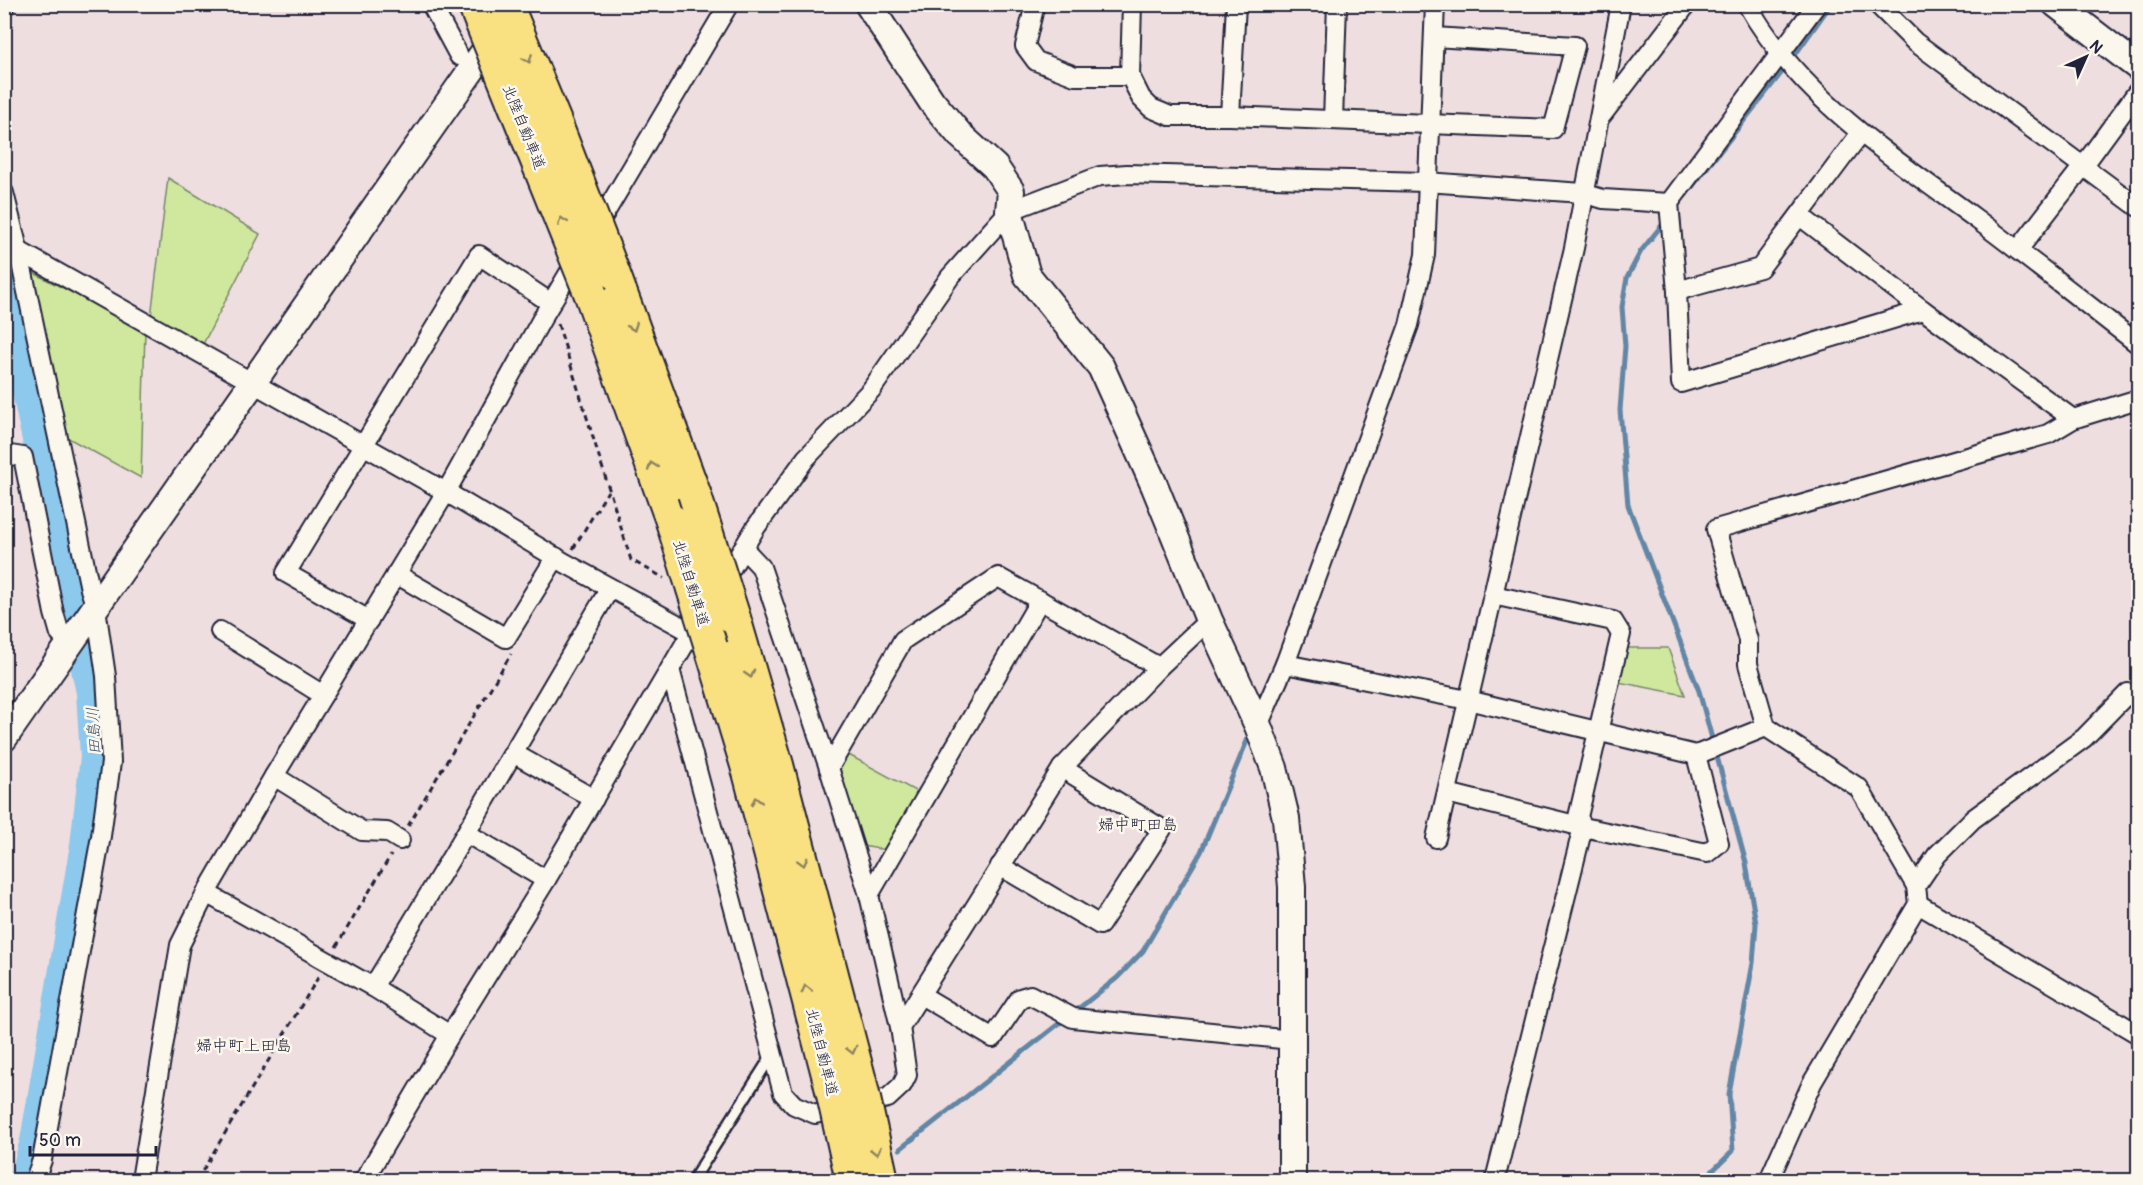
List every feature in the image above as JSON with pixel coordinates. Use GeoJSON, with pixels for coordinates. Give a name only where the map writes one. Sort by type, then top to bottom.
{"type":"FeatureCollection","features":[{"type":"Feature","properties":{"kind":"highway","name":"北陸自動車道"},"geometry":{"type":"LineString","coordinates":[[474,4],[591,295],[672,521],[701,640],[752,783],[845,1084],[882,1180]]}},
{"type":"Feature","properties":{"kind":"highway","name":"北陸自動車道"},"geometry":{"type":"LineString","coordinates":[[506,4],[613,272],[694,493],[734,618],[777,765],[845,1084],[852,1180]]}},
{"type":"Feature","properties":{"kind":"street"},"geometry":{"type":"LineString","coordinates":[[431,4],[459,56]]}},
{"type":"Feature","properties":{"kind":"street"},"geometry":{"type":"LineString","coordinates":[[8,727],[96,608],[517,4]]}},
{"type":"Feature","properties":{"kind":"street"},"geometry":{"type":"LineString","coordinates":[[141,1180],[180,945],[206,892],[446,492],[551,303],[729,4]]}},
{"type":"Feature","properties":{"kind":"street"},"geometry":{"type":"LineString","coordinates":[[868,4],[932,102],[960,135],[995,167],[1011,191],[1010,211],[1027,275],[1101,367],[1155,487],[1209,621],[1275,768],[1286,818],[1292,887],[1292,1180]]}},
{"type":"Feature","properties":{"kind":"street"},"geometry":{"type":"LineString","coordinates":[[1035,4],[1025,46],[1036,61],[1075,76],[1130,76]]}},
{"type":"Feature","properties":{"kind":"street"},"geometry":{"type":"LineString","coordinates":[[1132,4],[1130,76],[1141,98],[1151,108],[1170,116],[1230,116],[1553,129],[1575,46],[1434,37]]}},
{"type":"Feature","properties":{"kind":"street"},"geometry":{"type":"LineString","coordinates":[[1230,116],[1236,4]]}},
{"type":"Feature","properties":{"kind":"street"},"geometry":{"type":"LineString","coordinates":[[1333,120],[1336,4]]}},
{"type":"Feature","properties":{"kind":"street"},"geometry":{"type":"LineString","coordinates":[[1258,726],[1285,664],[1409,325],[1425,255],[1434,4]]}},
{"type":"Feature","properties":{"kind":"street"},"geometry":{"type":"LineString","coordinates":[[1436,838],[1574,248],[1621,4]]}},
{"type":"Feature","properties":{"kind":"street"},"geometry":{"type":"LineString","coordinates":[[1599,118],[1687,4]]}},
{"type":"Feature","properties":{"kind":"street"},"geometry":{"type":"LineString","coordinates":[[1747,4],[1780,53],[1820,97],[1860,134],[2018,250],[2139,344]]}},
{"type":"Feature","properties":{"kind":"street"},"geometry":{"type":"LineString","coordinates":[[1817,4],[1669,203],[1677,291],[1681,383],[1923,310]]}},
{"type":"Feature","properties":{"kind":"street"},"geometry":{"type":"LineString","coordinates":[[1877,4],[1915,42],[2139,207]]}},
{"type":"Feature","properties":{"kind":"street"},"geometry":{"type":"LineString","coordinates":[[2056,4],[2139,67]]}},
{"type":"Feature","properties":{"kind":"street"},"geometry":{"type":"LineString","coordinates":[[2018,250],[2139,91]]}},
{"type":"Feature","properties":{"kind":"street"},"geometry":{"type":"LineString","coordinates":[[1677,291],[1760,268],[1860,134]]}},
{"type":"Feature","properties":{"kind":"street"},"geometry":{"type":"LineString","coordinates":[[364,1180],[546,880],[670,669],[701,640],[743,548],[806,458],[871,390],[950,277],[1010,211],[1100,176],[1127,174],[1426,182],[1583,193],[1603,199],[1669,203]]}},
{"type":"Feature","properties":{"kind":"street"},"geometry":{"type":"LineString","coordinates":[[4,193],[11,246],[96,608],[106,676],[111,762],[101,836],[42,1160],[36,1180]]}},
{"type":"Feature","properties":{"kind":"street"},"geometry":{"type":"LineString","coordinates":[[1800,216],[1923,310],[2073,419]]}},
{"type":"Feature","properties":{"kind":"street"},"geometry":{"type":"LineString","coordinates":[[11,246],[446,492],[701,640]]}},
{"type":"Feature","properties":{"kind":"street"},"geometry":{"type":"LineString","coordinates":[[369,620],[286,573],[479,255],[551,303]]}},
{"type":"Feature","properties":{"kind":"street"},"geometry":{"type":"LineString","coordinates":[[1769,1180],[1812,1083],[1918,904],[1916,886],[1858,788],[1766,727],[1748,664],[1748,640],[1716,529],[2048,434],[2073,419],[2139,399]]}},
{"type":"Feature","properties":{"kind":"street"},"geometry":{"type":"LineString","coordinates":[[4,454],[23,457],[54,613],[60,634],[71,643]]}},
{"type":"Feature","properties":{"kind":"street"},"geometry":{"type":"LineString","coordinates":[[670,669],[783,1093],[794,1105],[815,1114],[888,1098],[902,1085],[907,1075],[900,1027],[869,895],[761,567],[743,548]]}},
{"type":"Feature","properties":{"kind":"street"},"geometry":{"type":"LineString","coordinates":[[396,574],[506,638],[560,560]]}},
{"type":"Feature","properties":{"kind":"street"},"geometry":{"type":"LineString","coordinates":[[829,768],[903,640],[998,578],[1159,667]]}},
{"type":"Feature","properties":{"kind":"street"},"geometry":{"type":"LineString","coordinates":[[373,987],[610,588]]}},
{"type":"Feature","properties":{"kind":"street"},"geometry":{"type":"LineString","coordinates":[[1493,595],[1613,621],[1621,634],[1578,817],[1583,827],[1495,1180]]}},
{"type":"Feature","properties":{"kind":"street"},"geometry":{"type":"LineString","coordinates":[[869,895],[1040,600]]}},
{"type":"Feature","properties":{"kind":"street"},"geometry":{"type":"LineString","coordinates":[[900,1027],[1062,768],[1159,667],[1209,621]]}},
{"type":"Feature","properties":{"kind":"street"},"geometry":{"type":"LineString","coordinates":[[220,631],[323,695]]}},
{"type":"Feature","properties":{"kind":"street"},"geometry":{"type":"LineString","coordinates":[[1285,664],[1467,700],[1695,754],[1766,727]]}},
{"type":"Feature","properties":{"kind":"street"},"geometry":{"type":"LineString","coordinates":[[1916,886],[1937,855],[1973,819],[2084,738],[2135,692]]}},
{"type":"Feature","properties":{"kind":"street"},"geometry":{"type":"LineString","coordinates":[[513,753],[594,799]]}},
{"type":"Feature","properties":{"kind":"street"},"geometry":{"type":"LineString","coordinates":[[1447,793],[1583,827],[1707,853],[1719,843],[1695,754]]}},
{"type":"Feature","properties":{"kind":"street"},"geometry":{"type":"LineString","coordinates":[[1000,866],[1100,925],[1162,829],[1062,768]]}},
{"type":"Feature","properties":{"kind":"street"},"geometry":{"type":"LineString","coordinates":[[274,776],[362,831],[387,832],[400,840]]}},
{"type":"Feature","properties":{"kind":"street"},"geometry":{"type":"LineString","coordinates":[[466,833],[546,880]]}},
{"type":"Feature","properties":{"kind":"street"},"geometry":{"type":"LineString","coordinates":[[206,892],[373,987],[450,1035]]}},
{"type":"Feature","properties":{"kind":"street"},"geometry":{"type":"LineString","coordinates":[[1918,904],[2139,1035]]}},
{"type":"Feature","properties":{"kind":"street"},"geometry":{"type":"LineString","coordinates":[[921,995],[993,1038],[1020,998],[1030,995],[1073,1018],[1292,1040]]}},
{"type":"Feature","properties":{"kind":"lane"},"geometry":{"type":"LineString","coordinates":[[693,1180],[773,1053]]}},
{"type":"Feature","properties":{"kind":"path"},"geometry":{"type":"LineString","coordinates":[[551,303],[631,560],[666,579]]}},
{"type":"Feature","properties":{"kind":"path"},"geometry":{"type":"LineString","coordinates":[[560,560],[608,491]]}},
{"type":"Feature","properties":{"kind":"path"},"geometry":{"type":"LineString","coordinates":[[197,1180],[516,644],[506,638]]}},
{"type":"Feature","properties":{"kind":"green space"},"geometry":{"type":"Polygon","coordinates":[[[168,178],[260,234],[203,344],[151,317],[168,178]]]}},
{"type":"Feature","properties":{"kind":"green space"},"geometry":{"type":"Polygon","coordinates":[[[24,268],[145,330],[141,478],[61,434],[24,268]]]}},
{"type":"Feature","properties":{"kind":"green space"},"geometry":{"type":"Polygon","coordinates":[[[1625,648],[1668,648],[1685,695],[1618,682],[1625,648]]]}},
{"type":"Feature","properties":{"kind":"green space"},"geometry":{"type":"Polygon","coordinates":[[[847,754],[919,793],[886,850],[862,846],[840,769],[841,762],[847,754]]]}},
{"type":"Feature","properties":{"kind":"waterway"},"geometry":{"type":"LineString","coordinates":[[1792,59],[1831,4]]}},
{"type":"Feature","properties":{"kind":"waterway"},"geometry":{"type":"LineString","coordinates":[[1685,196],[1786,67]]}},
{"type":"Feature","properties":{"kind":"waterway"},"geometry":{"type":"LineString","coordinates":[[1666,220],[1641,251],[1627,278],[1622,307],[1625,346],[1620,410],[1628,505],[1699,691],[1746,863],[1756,924],[1753,963],[1729,1094],[1733,1151],[1703,1180]]}},
{"type":"Feature","properties":{"kind":"waterway","name":"田島川"},"geometry":{"type":"LineString","coordinates":[[4,285],[91,692],[95,757],[85,845],[35,1141],[24,1180]]}},
{"type":"Feature","properties":{"kind":"waterway"},"geometry":{"type":"LineString","coordinates":[[1073,1013],[1117,978],[1143,951],[1201,852],[1249,736]]}},
{"type":"Feature","properties":{"kind":"waterway"},"geometry":{"type":"LineString","coordinates":[[900,1149],[1066,1018]]}},
{"type":"Feature","properties":{"kind":"district","name":"婦中町田島"},"geometry":{"type":"Point","coordinates":[1138,824]}},
{"type":"Feature","properties":{"kind":"district","name":"婦中町上田島"},"geometry":{"type":"Point","coordinates":[244,1045]}}]}
